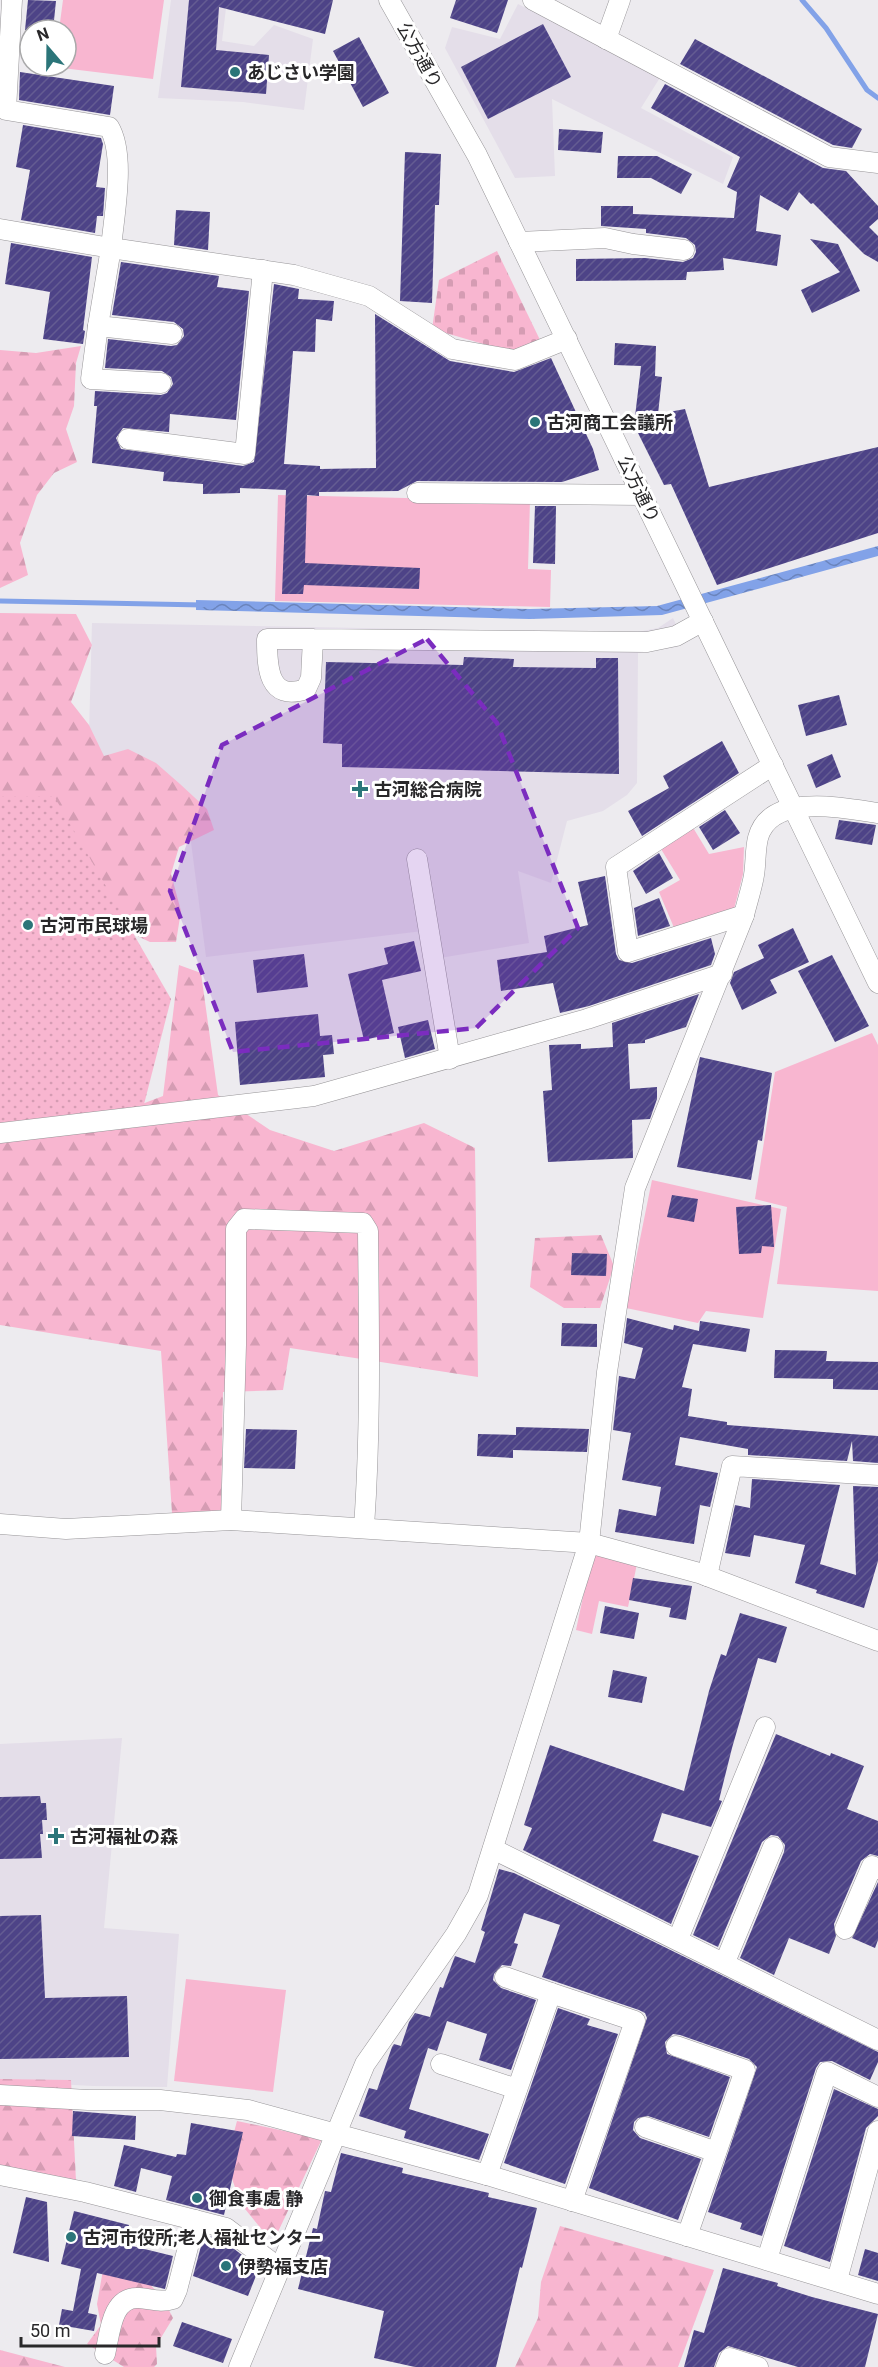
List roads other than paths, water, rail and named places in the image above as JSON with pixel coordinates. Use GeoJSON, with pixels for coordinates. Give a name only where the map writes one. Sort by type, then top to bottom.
{"type":"FeatureCollection","features":[{"type":"Feature","properties":{"kind":"street"},"geometry":{"type":"LineString","coordinates":[[12,0],[4,43],[6,110],[109,127],[115,137],[117,166],[111,248],[91,379],[162,383]]}},
{"type":"Feature","properties":{"kind":"street","name":"公方通り"},"geometry":{"type":"LineString","coordinates":[[389,0],[477,155],[878,983]]}},
{"type":"Feature","properties":{"kind":"street"},"geometry":{"type":"LineString","coordinates":[[533,0],[830,157],[878,163]]}},
{"type":"Feature","properties":{"kind":"street"},"geometry":{"type":"LineString","coordinates":[[606,39],[620,0]]}},
{"type":"Feature","properties":{"kind":"street"},"geometry":{"type":"LineString","coordinates":[[0,229],[294,275],[369,296],[452,349],[514,360],[567,339]]}},
{"type":"Feature","properties":{"kind":"street"},"geometry":{"type":"LineString","coordinates":[[519,242],[605,238],[684,250]]}},
{"type":"Feature","properties":{"kind":"street"},"geometry":{"type":"LineString","coordinates":[[128,439],[245,454],[263,270]]}},
{"type":"Feature","properties":{"kind":"street"},"geometry":{"type":"LineString","coordinates":[[98,326],[172,334]]}},
{"type":"Feature","properties":{"kind":"street"},"geometry":{"type":"LineString","coordinates":[[417,492],[642,495]]}},
{"type":"Feature","properties":{"kind":"street"},"geometry":{"type":"LineString","coordinates":[[313,639],[647,642],[676,636],[703,621]]}},
{"type":"Feature","properties":{"kind":"street"},"geometry":{"type":"LineString","coordinates":[[744,915],[628,952],[616,867],[772,765]]}},
{"type":"Feature","properties":{"kind":"street"},"geometry":{"type":"LineString","coordinates":[[239,2367],[364,2064],[456,1934],[478,1894],[589,1543],[607,1372],[635,1188],[744,915],[754,876],[758,837],[764,825],[793,806],[878,813]]}},
{"type":"Feature","properties":{"kind":"street"},"geometry":{"type":"LineString","coordinates":[[417,859],[450,1059]]}},
{"type":"Feature","properties":{"kind":"street"},"geometry":{"type":"LineString","coordinates":[[0,1133],[314,1096],[587,1019],[722,974]]}},
{"type":"Feature","properties":{"kind":"street"},"geometry":{"type":"LineString","coordinates":[[231,1520],[236,1356],[236,1229],[244,1219],[363,1223],[368,1232],[369,1334],[368,1469],[364,1527]]}},
{"type":"Feature","properties":{"kind":"street"},"geometry":{"type":"LineString","coordinates":[[707,1576],[732,1466],[878,1475]]}},
{"type":"Feature","properties":{"kind":"street"},"geometry":{"type":"LineString","coordinates":[[0,1524],[66,1529],[231,1520],[589,1543],[707,1576],[878,1641]]}},
{"type":"Feature","properties":{"kind":"street"},"geometry":{"type":"LineString","coordinates":[[678,1939],[765,1727]]}},
{"type":"Feature","properties":{"kind":"street"},"geometry":{"type":"LineString","coordinates":[[725,1962],[773,1847]]}},
{"type":"Feature","properties":{"kind":"street"},"geometry":{"type":"LineString","coordinates":[[493,1849],[725,1962],[878,2040]]}},
{"type":"Feature","properties":{"kind":"street"},"geometry":{"type":"LineString","coordinates":[[846,1929],[872,1866],[878,1869]]}},
{"type":"Feature","properties":{"kind":"street"},"geometry":{"type":"LineString","coordinates":[[506,1977],[634,2021],[572,2201]]}},
{"type":"Feature","properties":{"kind":"street"},"geometry":{"type":"LineString","coordinates":[[487,2175],[551,1993]]}},
{"type":"Feature","properties":{"kind":"street"},"geometry":{"type":"LineString","coordinates":[[676,2046],[745,2070],[687,2236]]}},
{"type":"Feature","properties":{"kind":"street"},"geometry":{"type":"LineString","coordinates":[[441,2064],[517,2089]]}},
{"type":"Feature","properties":{"kind":"street"},"geometry":{"type":"LineString","coordinates":[[767,2259],[827,2072],[878,2097]]}},
{"type":"Feature","properties":{"kind":"street"},"geometry":{"type":"LineString","coordinates":[[0,2094],[193,2104],[248,2110],[336,2132],[487,2175],[878,2294]]}},
{"type":"Feature","properties":{"kind":"street"},"geometry":{"type":"LineString","coordinates":[[645,2127],[717,2152]]}},
{"type":"Feature","properties":{"kind":"street"},"geometry":{"type":"LineString","coordinates":[[837,2280],[878,2131]]}},
{"type":"Feature","properties":{"kind":"street"},"geometry":{"type":"LineString","coordinates":[[0,2175],[85,2192],[226,2229],[279,2268]]}},
{"type":"Feature","properties":{"kind":"street"},"geometry":{"type":"LineString","coordinates":[[105,2354],[116,2310],[124,2302],[137,2297],[161,2303],[172,2300],[177,2290],[195,2220]]}},
{"type":"Feature","properties":{"kind":"street"},"geometry":{"type":"LineString","coordinates":[[726,2367],[730,2358],[758,2367]]}},
{"type":"Feature","properties":{"kind":"water"},"geometry":{"type":"Polygon","coordinates":[[[878,546],[878,556],[662,615],[530,619],[196,610],[196,600],[530,609],[657,606],[878,546]]]}},
{"type":"Feature","properties":{"kind":"waterway"},"geometry":{"type":"LineString","coordinates":[[802,0],[826,28],[867,90],[878,98]]}},
{"type":"Feature","properties":{"kind":"waterway"},"geometry":{"type":"LineString","coordinates":[[0,601],[203,605]]}},
{"type":"Feature","properties":{"kind":"place","name":"あじさい学園"},"geometry":{"type":"Point","coordinates":[235,72]}},
{"type":"Feature","properties":{"kind":"place","name":"古河商工会議所"},"geometry":{"type":"Point","coordinates":[535,422]}},
{"type":"Feature","properties":{"kind":"place","name":"古河総合病院"},"geometry":{"type":"Point","coordinates":[360,789]}},
{"type":"Feature","properties":{"kind":"place","name":"古河市民球場"},"geometry":{"type":"Point","coordinates":[28,925]}},
{"type":"Feature","properties":{"kind":"place","name":"古河福祉の森"},"geometry":{"type":"Point","coordinates":[56,1836]}},
{"type":"Feature","properties":{"kind":"place","name":"御食事處 静"},"geometry":{"type":"Point","coordinates":[197,2198]}},
{"type":"Feature","properties":{"kind":"place","name":"古河市役所;老人福祉センター"},"geometry":{"type":"Point","coordinates":[71,2237]}},
{"type":"Feature","properties":{"kind":"place","name":"伊勢福支店"},"geometry":{"type":"Point","coordinates":[226,2266]}}]}
